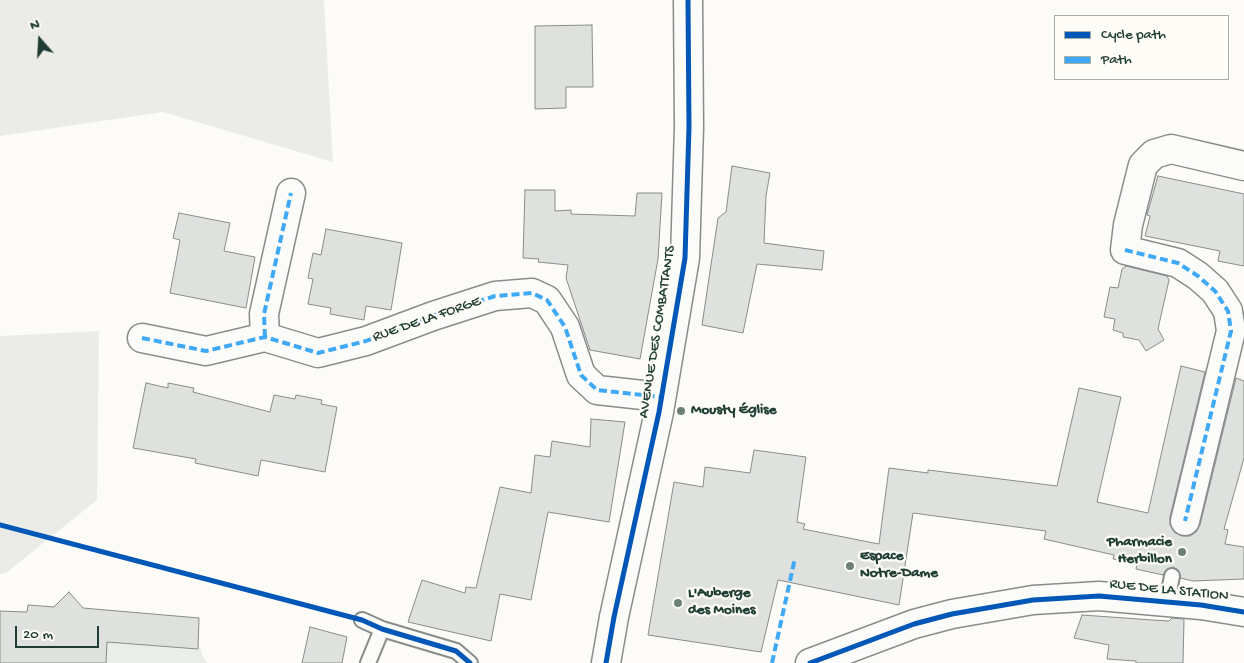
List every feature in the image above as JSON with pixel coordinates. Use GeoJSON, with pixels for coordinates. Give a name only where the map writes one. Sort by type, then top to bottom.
{"type":"FeatureCollection","features":[{"type":"Feature","properties":{"kind":"street","name":"AVENUE DES COMBATTANTS"},"geometry":{"type":"LineString","coordinates":[[606,663],[661,397],[685,258],[688,0]]}},
{"type":"Feature","properties":{"kind":"street"},"geometry":{"type":"LineString","coordinates":[[1185,521],[1231,331],[1228,311],[1215,291],[1198,276],[1178,263],[1125,250],[1128,225],[1142,165],[1154,154],[1171,149],[1244,166]]}},
{"type":"Feature","properties":{"kind":"street"},"geometry":{"type":"LineString","coordinates":[[142,338],[206,351],[265,337],[264,314],[291,193]]}},
{"type":"Feature","properties":{"kind":"street","name":"RUE DE LA FORGE"},"geometry":{"type":"LineString","coordinates":[[265,337],[318,354],[366,342],[433,316],[495,296],[532,294],[546,300],[566,327],[581,375],[597,390],[661,397]]}},
{"type":"Feature","properties":{"kind":"street","name":"RUE DE LA STATION"},"geometry":{"type":"LineString","coordinates":[[810,663],[914,624],[952,614],[1033,600],[1170,589],[1244,612]]}},
{"type":"Feature","properties":{"kind":"lane"},"geometry":{"type":"LineString","coordinates":[[362,620],[382,629],[456,652],[470,663]]}},
{"type":"Feature","properties":{"kind":"lane"},"geometry":{"type":"LineString","coordinates":[[368,663],[382,629]]}},
{"type":"Feature","properties":{"kind":"shaded area"},"geometry":{"type":"Polygon","coordinates":[[[0,0],[324,0],[333,162],[163,112],[0,136],[0,0]]]}},
{"type":"Feature","properties":{"kind":"shaded area"},"geometry":{"type":"Polygon","coordinates":[[[99,331],[97,500],[6,573],[0,574],[0,336],[99,331]]]}},
{"type":"Feature","properties":{"kind":"shaded area"},"geometry":{"type":"Polygon","coordinates":[[[69,592],[83,608],[199,618],[198,643],[204,659],[208,663],[0,663],[27,612],[28,605],[53,606],[69,592]]]}},
{"type":"Feature","properties":{"kind":"building"},"geometry":{"type":"Polygon","coordinates":[[[592,25],[593,87],[566,87],[566,108],[535,109],[535,26],[592,25]]]}},
{"type":"Feature","properties":{"kind":"building"},"geometry":{"type":"Polygon","coordinates":[[[732,166],[770,173],[766,196],[764,243],[824,251],[822,270],[757,264],[743,333],[702,325],[718,218],[726,212],[732,166]]]}},
{"type":"Feature","properties":{"kind":"building"},"geometry":{"type":"Polygon","coordinates":[[[1158,176],[1244,194],[1244,266],[1218,261],[1220,251],[1145,236],[1150,216],[1147,215],[1158,176]]]}},
{"type":"Feature","properties":{"kind":"building"},"geometry":{"type":"Polygon","coordinates":[[[525,190],[555,190],[555,211],[571,210],[571,214],[635,216],[637,193],[662,193],[658,259],[640,359],[590,350],[566,278],[568,265],[538,262],[539,259],[523,258],[525,190]]]}},
{"type":"Feature","properties":{"kind":"building"},"geometry":{"type":"Polygon","coordinates":[[[179,213],[230,223],[224,251],[255,257],[246,308],[170,293],[180,240],[173,238],[179,213]]]}},
{"type":"Feature","properties":{"kind":"building"},"geometry":{"type":"Polygon","coordinates":[[[326,229],[402,243],[391,310],[366,306],[364,320],[330,314],[331,308],[308,304],[313,279],[308,278],[313,253],[321,255],[326,229]]]}},
{"type":"Feature","properties":{"kind":"building"},"geometry":{"type":"Polygon","coordinates":[[[1126,266],[1167,276],[1169,280],[1158,329],[1164,340],[1146,351],[1139,340],[1123,337],[1123,333],[1113,330],[1115,319],[1104,317],[1110,287],[1118,288],[1122,269],[1126,266]]]}},
{"type":"Feature","properties":{"kind":"building"},"geometry":{"type":"Polygon","coordinates":[[[1181,366],[1205,372],[1170,517],[1170,525],[1174,532],[1182,536],[1190,536],[1196,532],[1200,525],[1236,378],[1244,381],[1244,458],[1224,529],[1228,530],[1225,544],[1244,547],[1244,579],[1193,581],[1180,578],[1178,570],[1173,567],[1166,570],[1163,575],[1136,569],[1137,564],[1113,559],[1114,555],[1044,539],[1046,531],[913,513],[899,605],[778,580],[761,652],[648,635],[674,482],[703,487],[705,467],[750,473],[754,450],[806,457],[797,522],[805,524],[803,529],[879,544],[889,468],[928,473],[928,470],[1057,486],[1079,388],[1121,397],[1097,502],[1148,513],[1181,366]]]}},
{"type":"Feature","properties":{"kind":"building"},"geometry":{"type":"Polygon","coordinates":[[[146,383],[168,388],[168,383],[194,388],[193,392],[270,412],[274,395],[295,399],[296,395],[322,400],[321,404],[337,407],[325,472],[261,460],[258,476],[195,463],[196,459],[133,448],[146,383]]]}},
{"type":"Feature","properties":{"kind":"building"},"geometry":{"type":"Polygon","coordinates":[[[591,419],[625,422],[609,522],[548,512],[531,600],[500,594],[491,641],[408,622],[422,580],[465,593],[466,587],[476,588],[500,487],[531,493],[535,455],[550,457],[552,441],[590,447],[591,419]]]}},
{"type":"Feature","properties":{"kind":"building"},"geometry":{"type":"Polygon","coordinates":[[[69,592],[83,608],[199,618],[198,649],[107,642],[106,663],[0,663],[0,611],[27,612],[28,605],[54,607],[69,592]]]}},
{"type":"Feature","properties":{"kind":"building"},"geometry":{"type":"Polygon","coordinates":[[[1082,615],[1169,621],[1172,618],[1184,619],[1183,663],[1136,663],[1136,661],[1107,659],[1109,645],[1074,638],[1082,615]]]}},
{"type":"Feature","properties":{"kind":"building"},"geometry":{"type":"Polygon","coordinates":[[[310,627],[347,637],[342,663],[302,663],[310,627]]]}},
{"type":"Feature","properties":{"kind":"marked path"},"geometry":{"type":"LineString","coordinates":[[265,337],[264,314],[291,193]]}},
{"type":"Feature","properties":{"kind":"marked path"},"geometry":{"type":"LineString","coordinates":[[1125,250],[1178,263],[1198,276],[1215,291],[1228,311],[1231,331],[1185,521]]}},
{"type":"Feature","properties":{"kind":"marked path"},"geometry":{"type":"LineString","coordinates":[[142,338],[206,351],[265,337],[318,353],[366,341],[433,316],[495,296],[532,293],[547,300],[565,327],[581,375],[597,390],[661,397]]}},
{"type":"Feature","properties":{"kind":"marked path"},"geometry":{"type":"LineString","coordinates":[[772,663],[795,558]]}},
{"type":"Feature","properties":{"kind":"cycle path"},"geometry":{"type":"LineString","coordinates":[[606,663],[614,617],[659,412],[685,258],[689,127],[688,0]]}},
{"type":"Feature","properties":{"kind":"cycle path"},"geometry":{"type":"LineString","coordinates":[[0,525],[362,620],[382,629],[456,651],[470,663]]}},
{"type":"Feature","properties":{"kind":"cycle path"},"geometry":{"type":"LineString","coordinates":[[810,663],[914,624],[952,614],[1033,600],[1099,596],[1201,605],[1244,612]]}},
{"type":"Feature","properties":{"kind":"place","name":"Mousty Église"},"geometry":{"type":"Point","coordinates":[681,411]}},
{"type":"Feature","properties":{"kind":"place","name":"Pharmacie Herbillon"},"geometry":{"type":"Point","coordinates":[1182,552]}},
{"type":"Feature","properties":{"kind":"place","name":"Espace Notre-Dame"},"geometry":{"type":"Point","coordinates":[850,566]}},
{"type":"Feature","properties":{"kind":"place","name":"L'Auberge des Moines"},"geometry":{"type":"Point","coordinates":[678,603]}}]}
